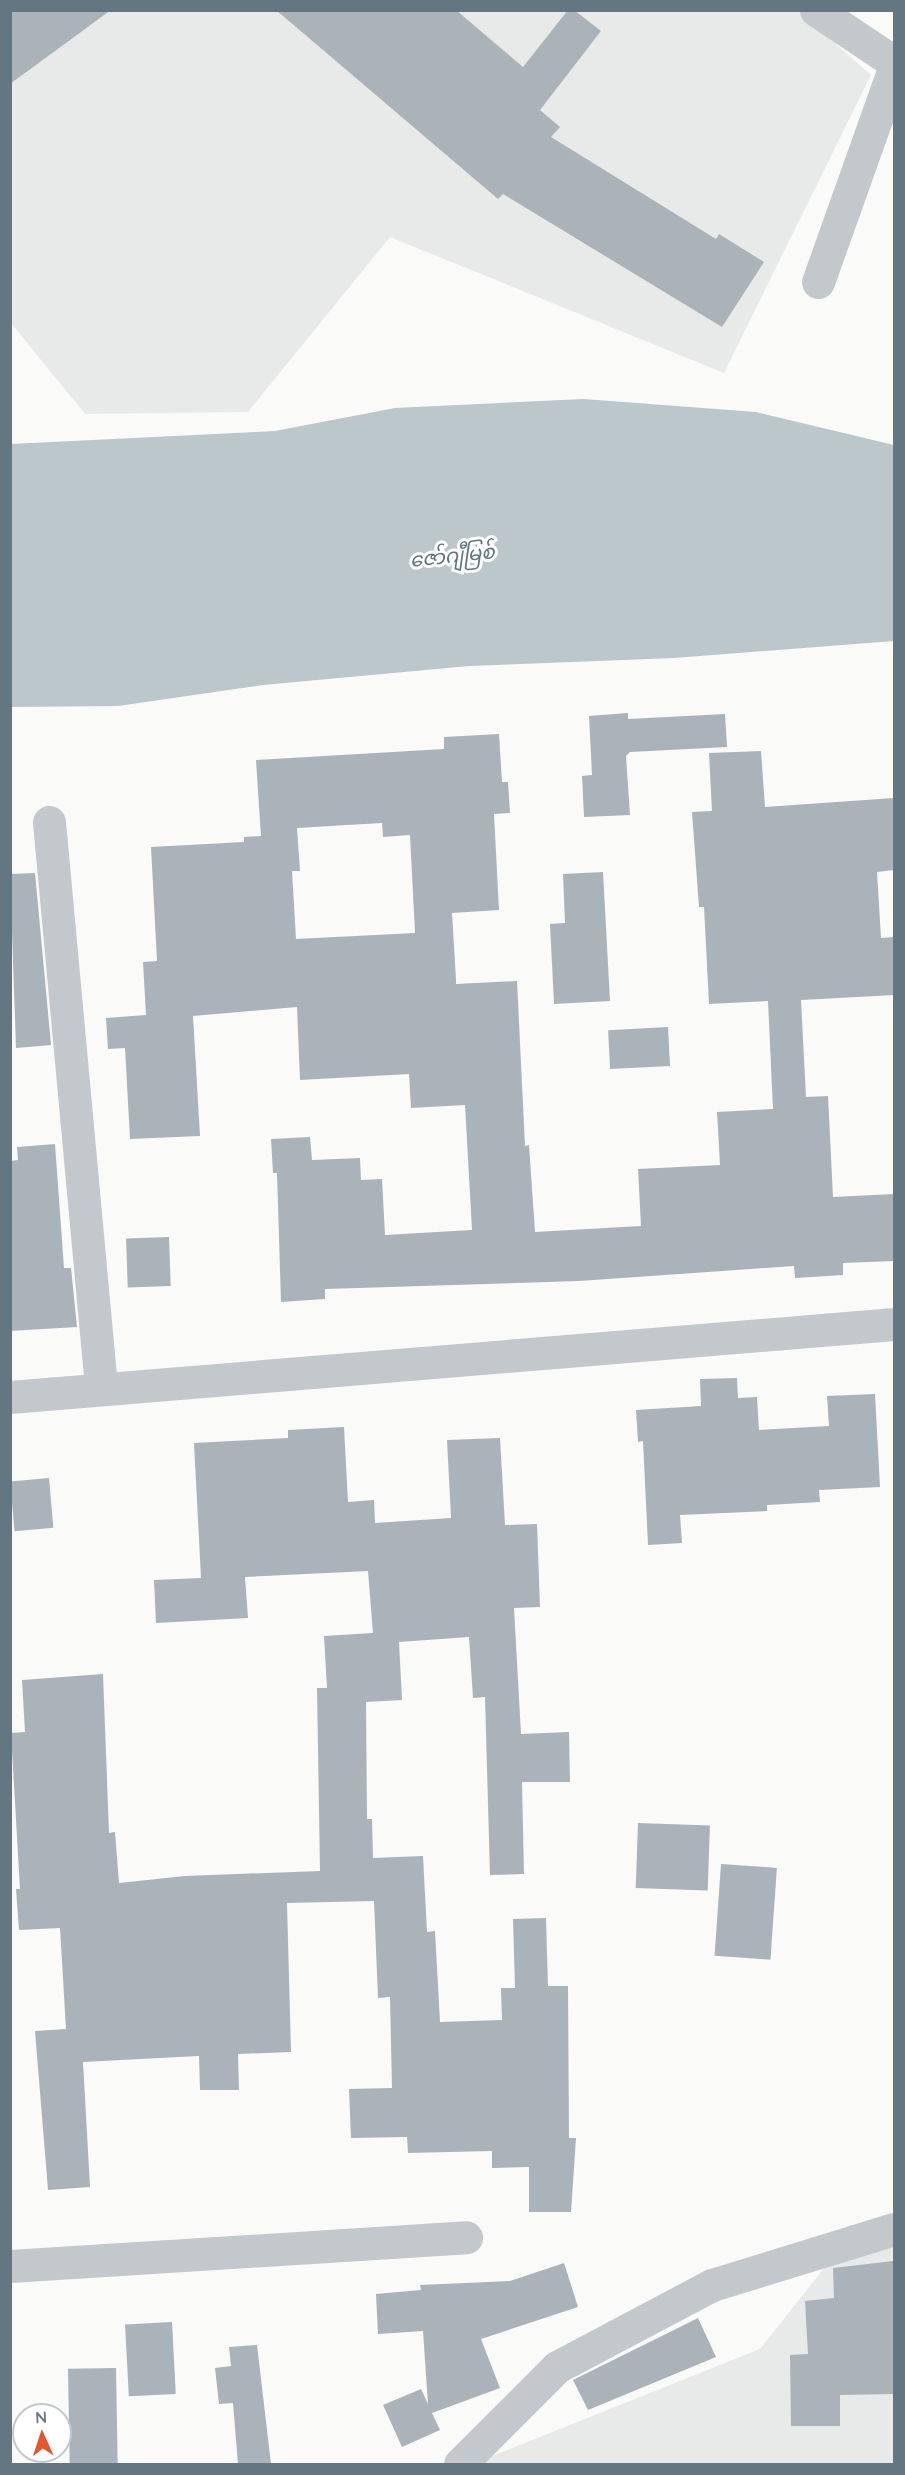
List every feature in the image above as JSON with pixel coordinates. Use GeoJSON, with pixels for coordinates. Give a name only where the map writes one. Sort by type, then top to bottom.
{"type":"FeatureCollection","features":[{"type":"Feature","properties":{"kind":"street"},"geometry":{"type":"LineString","coordinates":[[816,10],[894,62]]}},
{"type":"Feature","properties":{"kind":"street"},"geometry":{"type":"LineString","coordinates":[[818,282],[894,69]]}},
{"type":"Feature","properties":{"kind":"street"},"geometry":{"type":"LineString","coordinates":[[49,822],[101,1387]]}},
{"type":"Feature","properties":{"kind":"street"},"geometry":{"type":"LineString","coordinates":[[10,1397],[101,1387],[894,1324]]}},
{"type":"Feature","properties":{"kind":"street"},"geometry":{"type":"LineString","coordinates":[[460,2464],[557,2367],[712,2285],[894,2229]]}},
{"type":"Feature","properties":{"kind":"street"},"geometry":{"type":"LineString","coordinates":[[10,2266],[466,2237]]}},
{"type":"Feature","properties":{"kind":"shaded area"},"geometry":{"type":"Polygon","coordinates":[[[10,11],[798,11],[871,75],[724,373],[390,237],[248,412],[85,414],[11,323],[10,11]]]}},
{"type":"Feature","properties":{"kind":"shaded area"},"geometry":{"type":"Polygon","coordinates":[[[841,2247],[894,2248],[894,2464],[483,2464],[485,2459],[760,2349],[841,2247]]]}},
{"type":"Feature","properties":{"kind":"water","name":"ဇော်ဂျီမြစ်"},"geometry":{"type":"Polygon","coordinates":[[[584,399],[756,412],[894,445],[894,641],[674,658],[469,666],[263,685],[118,706],[11,707],[11,444],[275,431],[395,408],[584,399]]]}},
{"type":"Feature","properties":{"kind":"building"},"geometry":{"type":"Polygon","coordinates":[[[10,10],[111,10],[10,84],[10,10]]]}},
{"type":"Feature","properties":{"kind":"building"},"geometry":{"type":"Polygon","coordinates":[[[276,10],[456,10],[523,67],[568,10],[574,10],[601,31],[540,110],[560,127],[551,137],[716,239],[719,234],[764,262],[722,327],[503,194],[498,199],[276,10]]]}},
{"type":"Feature","properties":{"kind":"building"},"geometry":{"type":"Polygon","coordinates":[[[628,713],[628,719],[725,714],[727,747],[630,752],[626,756],[630,815],[584,817],[582,776],[592,775],[589,716],[628,713]]]}},
{"type":"Feature","properties":{"kind":"building"},"geometry":{"type":"Polygon","coordinates":[[[499,734],[502,782],[508,782],[510,813],[494,814],[499,910],[452,913],[456,984],[517,981],[525,1146],[529,1145],[535,1232],[641,1226],[638,1169],[720,1165],[717,1112],[773,1109],[768,1001],[709,1004],[704,907],[699,907],[692,812],[712,811],[709,753],[761,751],[765,807],[894,798],[894,870],[877,872],[881,938],[894,937],[894,995],[801,1000],[806,1097],[828,1096],[833,1197],[894,1194],[894,1261],[843,1263],[843,1275],[795,1278],[794,1266],[579,1281],[325,1289],[325,1299],[281,1302],[277,1173],[273,1173],[271,1139],[310,1137],[312,1160],[360,1158],[361,1180],[382,1179],[385,1235],[472,1230],[465,1105],[411,1108],[409,1074],[300,1080],[297,1007],[193,1016],[200,1136],[130,1139],[125,1048],[108,1049],[106,1018],[146,1015],[143,962],[157,961],[151,847],[244,842],[244,837],[261,836],[256,760],[444,749],[444,737],[499,734]],[[382,823],[297,828],[300,871],[292,871],[296,939],[415,933],[410,835],[383,837],[382,823]]]}},
{"type":"Feature","properties":{"kind":"building"},"geometry":{"type":"Polygon","coordinates":[[[603,872],[610,1001],[554,1004],[550,924],[565,923],[563,874],[603,872]]]}},
{"type":"Feature","properties":{"kind":"building"},"geometry":{"type":"Polygon","coordinates":[[[35,873],[51,1045],[16,1048],[10,874],[35,873]]]}},
{"type":"Feature","properties":{"kind":"building"},"geometry":{"type":"Polygon","coordinates":[[[668,1027],[670,1066],[610,1069],[608,1030],[668,1027]]]}},
{"type":"Feature","properties":{"kind":"building"},"geometry":{"type":"Polygon","coordinates":[[[55,1144],[64,1268],[71,1268],[77,1327],[10,1331],[10,1161],[18,1160],[17,1147],[55,1144]]]}},
{"type":"Feature","properties":{"kind":"building"},"geometry":{"type":"Polygon","coordinates":[[[169,1237],[171,1286],[128,1287],[126,1239],[169,1237]]]}},
{"type":"Feature","properties":{"kind":"building"},"geometry":{"type":"Polygon","coordinates":[[[737,1378],[738,1398],[757,1397],[759,1430],[829,1426],[827,1396],[875,1394],[880,1487],[819,1490],[820,1502],[767,1505],[767,1511],[680,1515],[682,1543],[648,1545],[643,1441],[638,1442],[636,1410],[701,1406],[700,1379],[737,1378]]]}},
{"type":"Feature","properties":{"kind":"building"},"geometry":{"type":"Polygon","coordinates":[[[344,1427],[348,1502],[374,1500],[375,1523],[451,1518],[447,1440],[500,1438],[505,1525],[537,1524],[540,1607],[514,1608],[521,1734],[569,1732],[570,1782],[522,1782],[524,1874],[490,1875],[485,1697],[473,1698],[469,1637],[399,1642],[402,1700],[366,1702],[367,1819],[372,1819],[373,1858],[423,1856],[427,1932],[435,1931],[440,2022],[502,2020],[501,1988],[515,1988],[513,1919],[546,1918],[548,1986],[568,1986],[569,2138],[576,2138],[571,2212],[529,2212],[529,2167],[492,2168],[492,2151],[408,2153],[407,2137],[351,2138],[349,2089],[392,2088],[390,1997],[378,1998],[374,1901],[287,1903],[291,2052],[238,2054],[239,2090],[200,2090],[199,2056],[83,2062],[90,2187],[48,2190],[35,2031],[66,2029],[60,1928],[19,1930],[16,1889],[20,1889],[11,1733],[25,1732],[22,1680],[103,1674],[109,1833],[115,1832],[119,1883],[185,1876],[320,1871],[317,1688],[327,1688],[324,1636],[373,1633],[368,1571],[245,1577],[248,1618],[156,1623],[154,1580],[201,1578],[194,1443],[288,1438],[288,1430],[344,1427]]]}},
{"type":"Feature","properties":{"kind":"building"},"geometry":{"type":"Polygon","coordinates":[[[49,1478],[53,1528],[15,1531],[10,1481],[49,1478]]]}},
{"type":"Feature","properties":{"kind":"building"},"geometry":{"type":"Polygon","coordinates":[[[638,1823],[710,1826],[708,1890],[636,1888],[638,1823]]]}},
{"type":"Feature","properties":{"kind":"building"},"geometry":{"type":"Polygon","coordinates":[[[721,1864],[777,1868],[770,1960],[715,1956],[721,1864]]]}},
{"type":"Feature","properties":{"kind":"building"},"geometry":{"type":"Polygon","coordinates":[[[893,2261],[894,2394],[840,2395],[840,2426],[791,2426],[790,2355],[808,2354],[805,2301],[834,2298],[833,2268],[893,2261]]]}},
{"type":"Feature","properties":{"kind":"building"},"geometry":{"type":"Polygon","coordinates":[[[564,2263],[578,2307],[481,2339],[500,2388],[432,2413],[440,2430],[402,2447],[383,2405],[421,2389],[428,2404],[423,2331],[378,2334],[376,2294],[421,2290],[420,2285],[510,2281],[564,2263]]]}},
{"type":"Feature","properties":{"kind":"building"},"geometry":{"type":"Polygon","coordinates":[[[698,2318],[716,2357],[588,2410],[573,2380],[698,2318]]]}},
{"type":"Feature","properties":{"kind":"building"},"geometry":{"type":"Polygon","coordinates":[[[172,2322],[176,2394],[129,2396],[125,2324],[172,2322]]]}},
{"type":"Feature","properties":{"kind":"building"},"geometry":{"type":"Polygon","coordinates":[[[257,2345],[271,2464],[238,2464],[233,2403],[219,2404],[215,2368],[231,2366],[229,2347],[257,2345]]]}},
{"type":"Feature","properties":{"kind":"building"},"geometry":{"type":"Polygon","coordinates":[[[116,2368],[118,2464],[70,2464],[72,2463],[72,2403],[69,2403],[68,2369],[116,2368]]]}}]}
